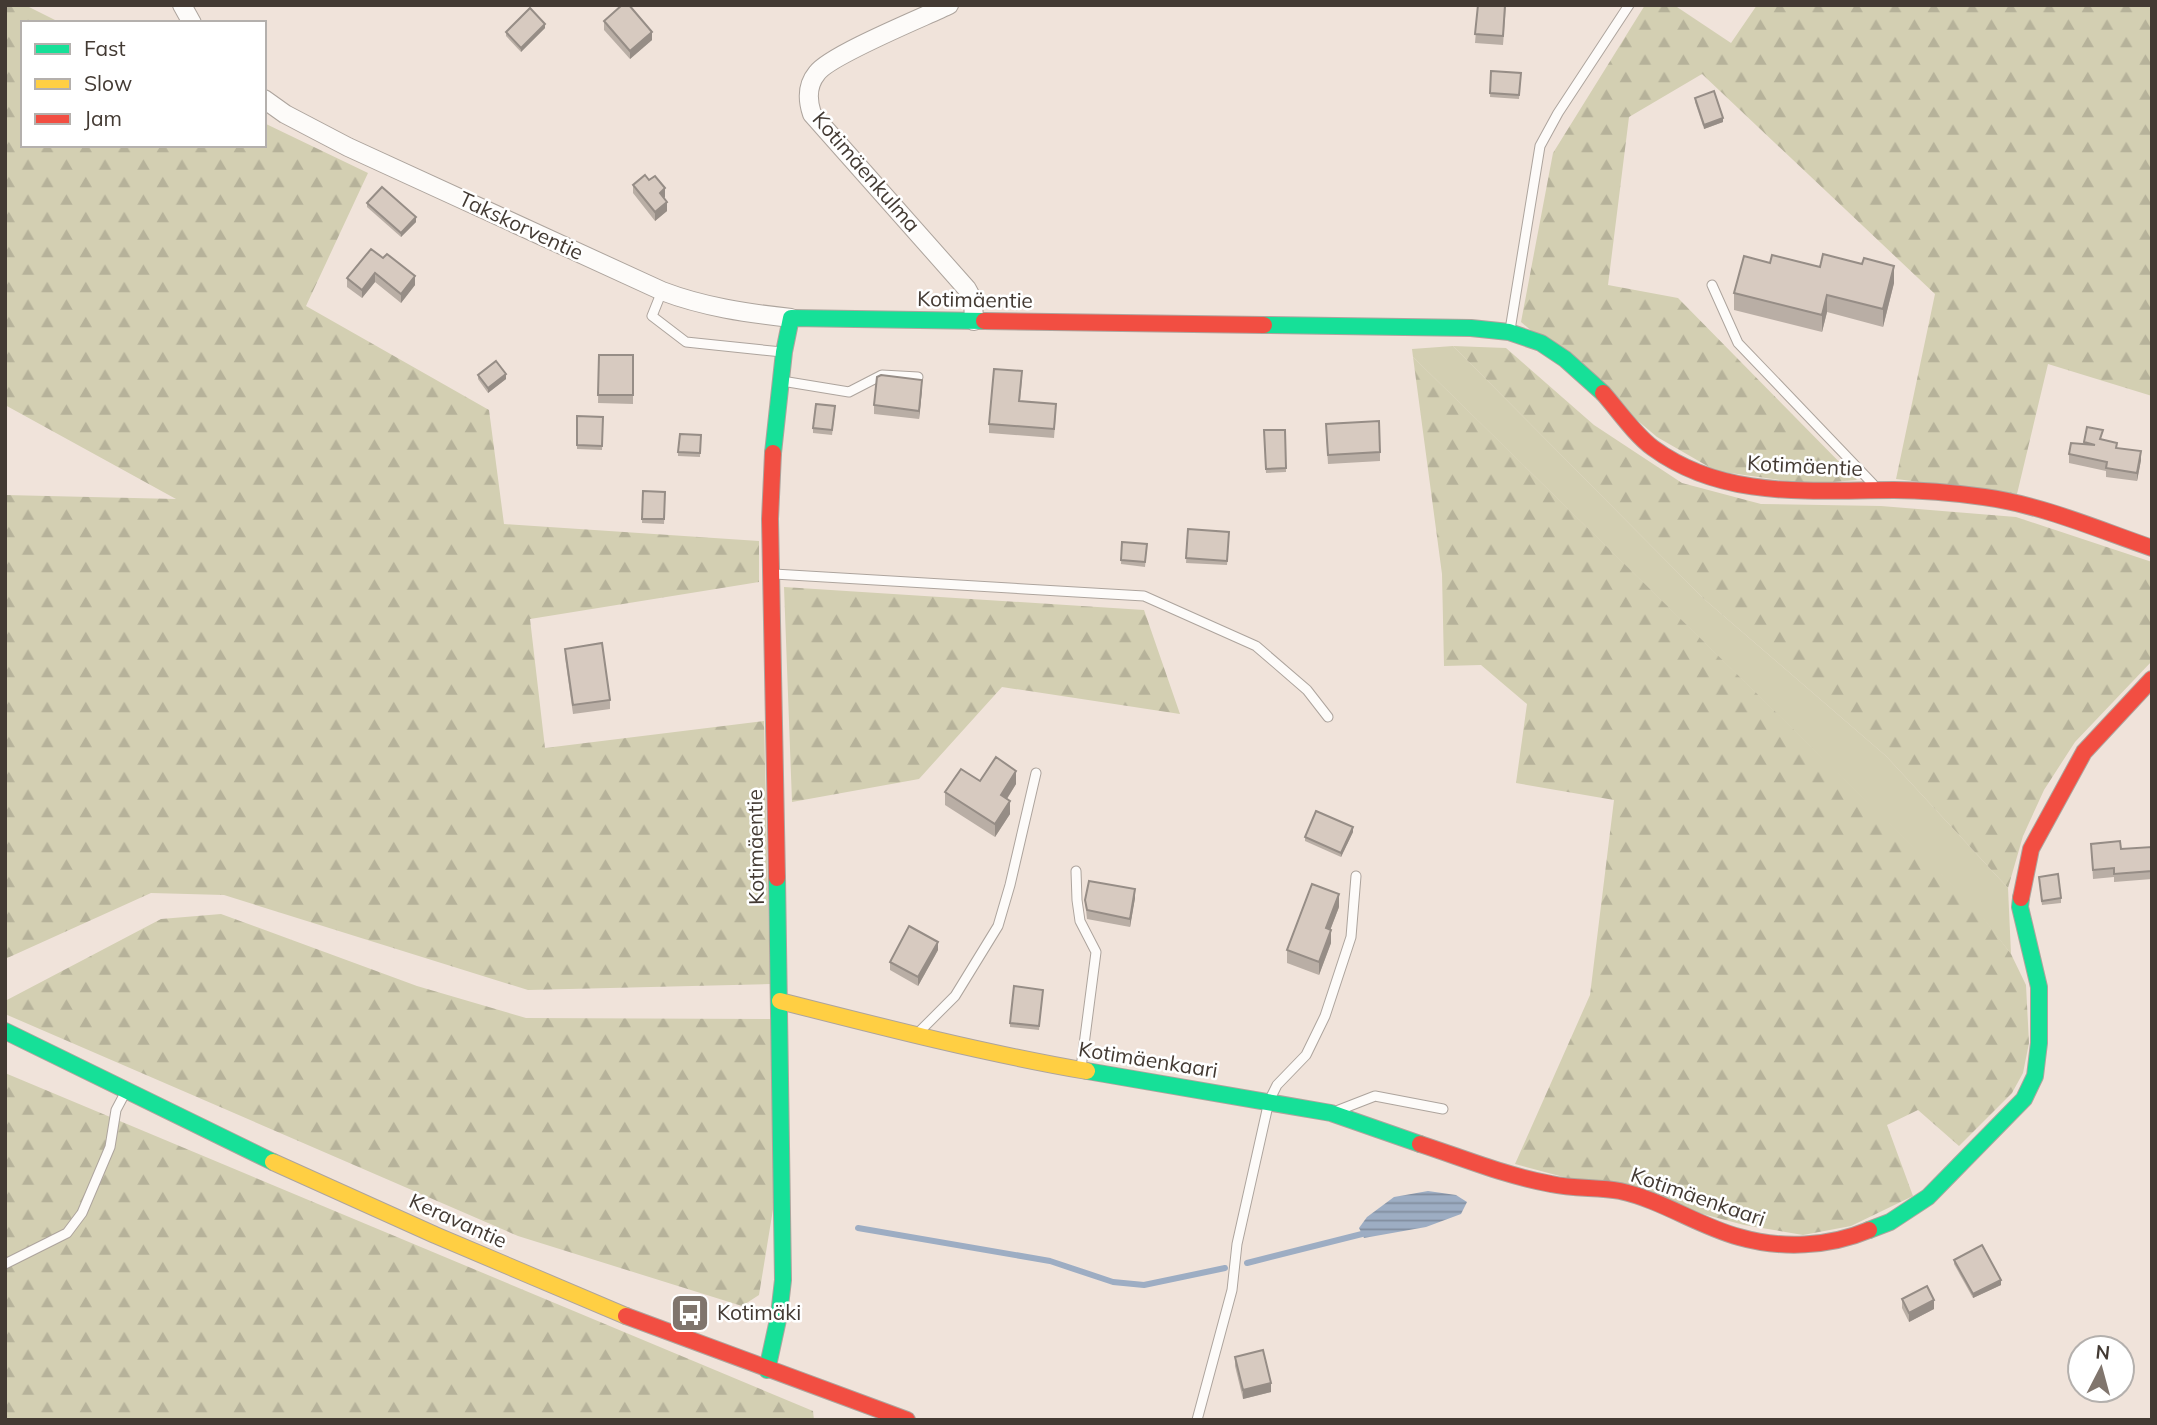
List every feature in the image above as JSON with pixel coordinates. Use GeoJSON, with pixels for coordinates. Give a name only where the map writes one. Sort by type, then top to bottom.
{"type":"FeatureCollection","features":[{"type":"Feature","properties":{"kind":"street"},"geometry":{"type":"LineString","coordinates":[[182,5],[191,21]]}},
{"type":"Feature","properties":{"kind":"street","name":"Kotimäenkulma"},"geometry":{"type":"LineString","coordinates":[[949,5],[837,58],[819,70],[810,84],[808,102],[812,114],[967,289],[973,299],[974,321]]}},
{"type":"Feature","properties":{"kind":"street","name":"Takskorventie"},"geometry":{"type":"LineString","coordinates":[[266,100],[285,114],[348,147],[662,291],[692,302],[727,310],[791,318]]}},
{"type":"Feature","properties":{"kind":"street","name":"Kotimäentie"},"geometry":{"type":"LineString","coordinates":[[767,1370],[779,1315],[783,1280],[771,507],[774,431],[791,318],[1471,328],[1509,332],[1541,343],[1565,359],[1600,390],[1651,447],[1691,471],[1721,481],[1760,489],[1807,492],[1880,491],[1984,497],[2020,504],[2152,548]]}},
{"type":"Feature","properties":{"kind":"street","name":"Kotimäenkaari"},"geometry":{"type":"LineString","coordinates":[[780,1001],[915,1036],[1081,1070],[1331,1113],[1514,1176],[1554,1185],[1619,1191],[1649,1199],[1738,1237],[1803,1247],[1853,1237],[1890,1222],[1928,1197],[2024,1099],[2035,1076],[2039,1043],[2039,987],[2020,907],[2031,849],[2084,751],[2152,679]]}},
{"type":"Feature","properties":{"kind":"street","name":"Keravantie"},"geometry":{"type":"LineString","coordinates":[[5,1031],[125,1091],[353,1198],[568,1292],[767,1370],[907,1420]]}},
{"type":"Feature","properties":{"kind":"lane"},"geometry":{"type":"LineString","coordinates":[[1509,332],[1540,146],[1558,113],[1629,5]]}},
{"type":"Feature","properties":{"kind":"lane"},"geometry":{"type":"LineString","coordinates":[[1712,285],[1738,343],[1880,491]]}},
{"type":"Feature","properties":{"kind":"lane"},"geometry":{"type":"LineString","coordinates":[[662,291],[652,316],[686,342],[784,352]]}},
{"type":"Feature","properties":{"kind":"lane"},"geometry":{"type":"LineString","coordinates":[[780,381],[849,392],[882,374],[918,377]]}},
{"type":"Feature","properties":{"kind":"lane"},"geometry":{"type":"LineString","coordinates":[[772,574],[1144,596],[1256,646],[1307,690],[1328,717]]}},
{"type":"Feature","properties":{"kind":"lane"},"geometry":{"type":"LineString","coordinates":[[915,1036],[955,996],[998,926],[1036,773]]}},
{"type":"Feature","properties":{"kind":"lane"},"geometry":{"type":"LineString","coordinates":[[1076,871],[1080,921],[1096,952],[1081,1070]]}},
{"type":"Feature","properties":{"kind":"lane"},"geometry":{"type":"LineString","coordinates":[[1197,1420],[1232,1290],[1237,1244],[1269,1101],[1277,1084],[1306,1055],[1325,1016],[1351,937],[1356,876]]}},
{"type":"Feature","properties":{"kind":"lane"},"geometry":{"type":"LineString","coordinates":[[5,1265],[67,1233],[82,1213],[110,1147],[116,1110],[125,1091]]}},
{"type":"Feature","properties":{"kind":"lane"},"geometry":{"type":"LineString","coordinates":[[1331,1113],[1375,1097],[1443,1109]]}},
{"type":"Feature","properties":{"kind":"green space"},"geometry":{"type":"Polygon","coordinates":[[[5,5],[25,5],[57,21],[21,21],[21,147],[266,147],[266,124],[368,173],[306,306],[489,410],[504,524],[759,541],[759,582],[530,619],[545,748],[764,721],[770,984],[528,990],[224,895],[151,893],[5,959],[5,495],[176,499],[5,405],[5,5]]]}},
{"type":"Feature","properties":{"kind":"green space"},"geometry":{"type":"Polygon","coordinates":[[[1645,5],[1674,5],[1731,43],[1757,5],[2152,5],[2152,396],[2048,364],[2017,494],[1896,479],[1935,294],[1702,74],[1629,117],[1608,285],[1678,298],[1857,480],[1808,484],[1716,471],[1657,437],[1521,322],[1553,153],[1645,5]]]}},
{"type":"Feature","properties":{"kind":"green space"},"geometry":{"type":"Polygon","coordinates":[[[1453,346],[1704,599],[1886,756],[2008,888],[2011,954],[1975,908],[1413,357],[1412,349],[1453,346]]]}},
{"type":"Feature","properties":{"kind":"green space"},"geometry":{"type":"Polygon","coordinates":[[[1453,346],[1506,348],[1594,425],[1682,483],[1761,504],[1881,506],[2016,517],[2152,562],[2152,661],[2075,742],[2044,790],[2023,836],[2008,888],[1886,756],[1704,599],[1453,346]]]}},
{"type":"Feature","properties":{"kind":"green space"},"geometry":{"type":"Polygon","coordinates":[[[1413,357],[1976,908],[2011,954],[2026,985],[2029,1043],[2023,1073],[2012,1093],[1959,1146],[1918,1110],[1887,1125],[1913,1196],[1851,1226],[1803,1235],[1744,1225],[1515,1164],[1590,995],[1614,800],[1516,783],[1527,704],[1481,665],[1444,666],[1442,574],[1413,357]]]}},
{"type":"Feature","properties":{"kind":"green space"},"geometry":{"type":"Polygon","coordinates":[[[784,587],[1144,610],[1180,714],[1002,687],[919,779],[792,802],[784,587]]]}},
{"type":"Feature","properties":{"kind":"green space"},"geometry":{"type":"Polygon","coordinates":[[[221,914],[417,986],[526,1018],[775,1019],[776,1191],[759,1295],[742,1306],[518,1236],[5,1014],[5,1001],[161,919],[221,914]]]}},
{"type":"Feature","properties":{"kind":"green space"},"geometry":{"type":"Polygon","coordinates":[[[5,1073],[813,1411],[814,1420],[5,1420],[5,1073]]]}},
{"type":"Feature","properties":{"kind":"water"},"geometry":{"type":"Polygon","coordinates":[[[1428,1191],[1456,1195],[1467,1202],[1461,1214],[1426,1227],[1364,1238],[1359,1228],[1367,1217],[1394,1197],[1428,1191]]]}},
{"type":"Feature","properties":{"kind":"building"},"geometry":{"type":"Polygon","coordinates":[[[622,5],[629,5],[652,32],[630,51],[604,21],[622,5]]]}},
{"type":"Feature","properties":{"kind":"building"},"geometry":{"type":"Polygon","coordinates":[[[1478,5],[1505,5],[1503,36],[1475,34],[1478,5]]]}},
{"type":"Feature","properties":{"kind":"building"},"geometry":{"type":"Polygon","coordinates":[[[530,8],[545,24],[521,48],[506,32],[530,8]]]}},
{"type":"Feature","properties":{"kind":"building"},"geometry":{"type":"Polygon","coordinates":[[[1491,71],[1521,73],[1519,95],[1490,93],[1491,71]]]}},
{"type":"Feature","properties":{"kind":"building"},"geometry":{"type":"Polygon","coordinates":[[[1714,91],[1723,118],[1704,125],[1695,98],[1714,91]]]}},
{"type":"Feature","properties":{"kind":"building"},"geometry":{"type":"Polygon","coordinates":[[[645,175],[649,180],[655,176],[665,188],[660,193],[667,202],[655,212],[633,185],[645,175]]]}},
{"type":"Feature","properties":{"kind":"building"},"geometry":{"type":"Polygon","coordinates":[[[382,187],[416,217],[401,233],[367,203],[382,187]]]}},
{"type":"Feature","properties":{"kind":"building"},"geometry":{"type":"Polygon","coordinates":[[[371,249],[383,258],[387,254],[415,276],[401,294],[375,273],[362,290],[347,278],[371,249]]]}},
{"type":"Feature","properties":{"kind":"building"},"geometry":{"type":"Polygon","coordinates":[[[1823,254],[1862,264],[1864,258],[1894,266],[1883,309],[1827,295],[1822,315],[1734,293],[1744,256],[1770,263],[1772,255],[1820,267],[1823,254]]]}},
{"type":"Feature","properties":{"kind":"building"},"geometry":{"type":"Polygon","coordinates":[[[599,355],[633,355],[633,395],[598,395],[599,355]]]}},
{"type":"Feature","properties":{"kind":"building"},"geometry":{"type":"Polygon","coordinates":[[[496,361],[506,374],[488,388],[478,375],[496,361]]]}},
{"type":"Feature","properties":{"kind":"building"},"geometry":{"type":"Polygon","coordinates":[[[994,369],[1022,371],[1019,401],[1056,404],[1054,429],[989,424],[994,369]]]}},
{"type":"Feature","properties":{"kind":"building"},"geometry":{"type":"Polygon","coordinates":[[[881,375],[922,380],[919,411],[874,405],[877,377],[881,375]]]}},
{"type":"Feature","properties":{"kind":"building"},"geometry":{"type":"Polygon","coordinates":[[[816,404],[835,406],[832,430],[813,428],[816,404]]]}},
{"type":"Feature","properties":{"kind":"building"},"geometry":{"type":"Polygon","coordinates":[[[577,416],[603,417],[602,446],[577,445],[577,416]]]}},
{"type":"Feature","properties":{"kind":"building"},"geometry":{"type":"Polygon","coordinates":[[[1379,421],[1380,452],[1328,455],[1326,424],[1379,421]]]}},
{"type":"Feature","properties":{"kind":"building"},"geometry":{"type":"Polygon","coordinates":[[[2087,427],[2103,430],[2100,439],[2117,443],[2116,448],[2141,451],[2137,473],[2106,468],[2107,462],[2069,454],[2071,443],[2095,445],[2084,442],[2087,427]]]}},
{"type":"Feature","properties":{"kind":"building"},"geometry":{"type":"Polygon","coordinates":[[[1264,430],[1285,430],[1286,468],[1266,469],[1264,430]]]}},
{"type":"Feature","properties":{"kind":"building"},"geometry":{"type":"Polygon","coordinates":[[[680,434],[701,435],[700,453],[678,452],[680,434]]]}},
{"type":"Feature","properties":{"kind":"building"},"geometry":{"type":"Polygon","coordinates":[[[643,491],[665,492],[664,519],[642,519],[643,491]]]}},
{"type":"Feature","properties":{"kind":"building"},"geometry":{"type":"Polygon","coordinates":[[[1188,529],[1229,532],[1227,561],[1186,558],[1188,529]]]}},
{"type":"Feature","properties":{"kind":"building"},"geometry":{"type":"Polygon","coordinates":[[[1122,542],[1147,544],[1145,562],[1121,560],[1122,542]]]}},
{"type":"Feature","properties":{"kind":"building"},"geometry":{"type":"Polygon","coordinates":[[[602,643],[610,700],[573,705],[565,649],[602,643]]]}},
{"type":"Feature","properties":{"kind":"building"},"geometry":{"type":"Polygon","coordinates":[[[996,757],[1016,771],[1001,795],[1010,801],[995,824],[945,792],[961,769],[980,781],[996,757]]]}},
{"type":"Feature","properties":{"kind":"building"},"geometry":{"type":"Polygon","coordinates":[[[1316,811],[1353,827],[1341,853],[1305,837],[1316,811]]]}},
{"type":"Feature","properties":{"kind":"building"},"geometry":{"type":"Polygon","coordinates":[[[2120,841],[2121,849],[2152,847],[2152,871],[2114,874],[2114,868],[2093,870],[2091,844],[2120,841]]]}},
{"type":"Feature","properties":{"kind":"building"},"geometry":{"type":"Polygon","coordinates":[[[2058,874],[2061,898],[2042,901],[2039,877],[2058,874]]]}},
{"type":"Feature","properties":{"kind":"building"},"geometry":{"type":"Polygon","coordinates":[[[1089,881],[1135,889],[1130,919],[1087,910],[1085,900],[1089,881]]]}},
{"type":"Feature","properties":{"kind":"building"},"geometry":{"type":"Polygon","coordinates":[[[1312,884],[1339,894],[1326,928],[1331,930],[1319,962],[1287,950],[1312,884]]]}},
{"type":"Feature","properties":{"kind":"building"},"geometry":{"type":"Polygon","coordinates":[[[909,926],[938,942],[918,977],[890,962],[909,926]]]}},
{"type":"Feature","properties":{"kind":"building"},"geometry":{"type":"Polygon","coordinates":[[[1014,986],[1043,990],[1039,1026],[1010,1023],[1014,986]]]}},
{"type":"Feature","properties":{"kind":"building"},"geometry":{"type":"Polygon","coordinates":[[[1982,1245],[2001,1280],[1973,1294],[1954,1260],[1982,1245]]]}},
{"type":"Feature","properties":{"kind":"building"},"geometry":{"type":"Polygon","coordinates":[[[1927,1286],[1934,1300],[1909,1313],[1902,1299],[1927,1286]]]}},
{"type":"Feature","properties":{"kind":"building"},"geometry":{"type":"Polygon","coordinates":[[[1263,1350],[1271,1383],[1243,1390],[1235,1357],[1263,1350]]]}},
{"type":"Feature","properties":{"kind":"waterway"},"geometry":{"type":"LineString","coordinates":[[858,1228],[1050,1261],[1113,1282],[1144,1285],[1225,1268]]}},
{"type":"Feature","properties":{"kind":"waterway"},"geometry":{"type":"LineString","coordinates":[[1247,1263],[1362,1234]]}},
{"type":"Feature","properties":{"kind":"traffic: fast"},"geometry":{"type":"LineString","coordinates":[[773,453],[784,352],[791,318],[984,321]]}},
{"type":"Feature","properties":{"kind":"traffic: fast"},"geometry":{"type":"LineString","coordinates":[[1264,325],[1471,328],[1509,332],[1541,343],[1565,359],[1603,393]]}},
{"type":"Feature","properties":{"kind":"traffic: fast"},"geometry":{"type":"LineString","coordinates":[[767,1370],[779,1315],[783,1280],[777,878]]}},
{"type":"Feature","properties":{"kind":"traffic: fast"},"geometry":{"type":"LineString","coordinates":[[1869,1230],[1890,1222],[1928,1197],[2024,1099],[2035,1076],[2039,1043],[2039,987],[2020,907],[2021,898]]}},
{"type":"Feature","properties":{"kind":"traffic: fast"},"geometry":{"type":"LineString","coordinates":[[5,1031],[273,1162]]}},
{"type":"Feature","properties":{"kind":"traffic: fast"},"geometry":{"type":"LineString","coordinates":[[1087,1071],[1331,1113],[1420,1144]]}},
{"type":"Feature","properties":{"kind":"traffic: slow"},"geometry":{"type":"LineString","coordinates":[[780,1001],[971,1048],[1087,1071]]}},
{"type":"Feature","properties":{"kind":"traffic: slow"},"geometry":{"type":"LineString","coordinates":[[273,1162],[435,1235],[626,1316]]}},
{"type":"Feature","properties":{"kind":"traffic: jam"},"geometry":{"type":"LineString","coordinates":[[984,321],[1264,325]]}},
{"type":"Feature","properties":{"kind":"traffic: jam"},"geometry":{"type":"LineString","coordinates":[[1603,393],[1646,443],[1680,465],[1709,476],[1769,488],[1916,491],[1984,497],[2048,512],[2152,548]]}},
{"type":"Feature","properties":{"kind":"traffic: jam"},"geometry":{"type":"LineString","coordinates":[[773,453],[770,519],[777,878]]}},
{"type":"Feature","properties":{"kind":"traffic: jam"},"geometry":{"type":"LineString","coordinates":[[2021,898],[2031,849],[2084,752],[2152,679]]}},
{"type":"Feature","properties":{"kind":"traffic: jam"},"geometry":{"type":"LineString","coordinates":[[1420,1144],[1534,1181],[1635,1195],[1724,1232],[1755,1241],[1788,1245],[1821,1243],[1869,1230]]}},
{"type":"Feature","properties":{"kind":"traffic: jam"},"geometry":{"type":"LineString","coordinates":[[626,1316],[907,1420]]}},
{"type":"Feature","properties":{"kind":"place","name":"Kotimäki"},"geometry":{"type":"Point","coordinates":[690,1313]}}]}
